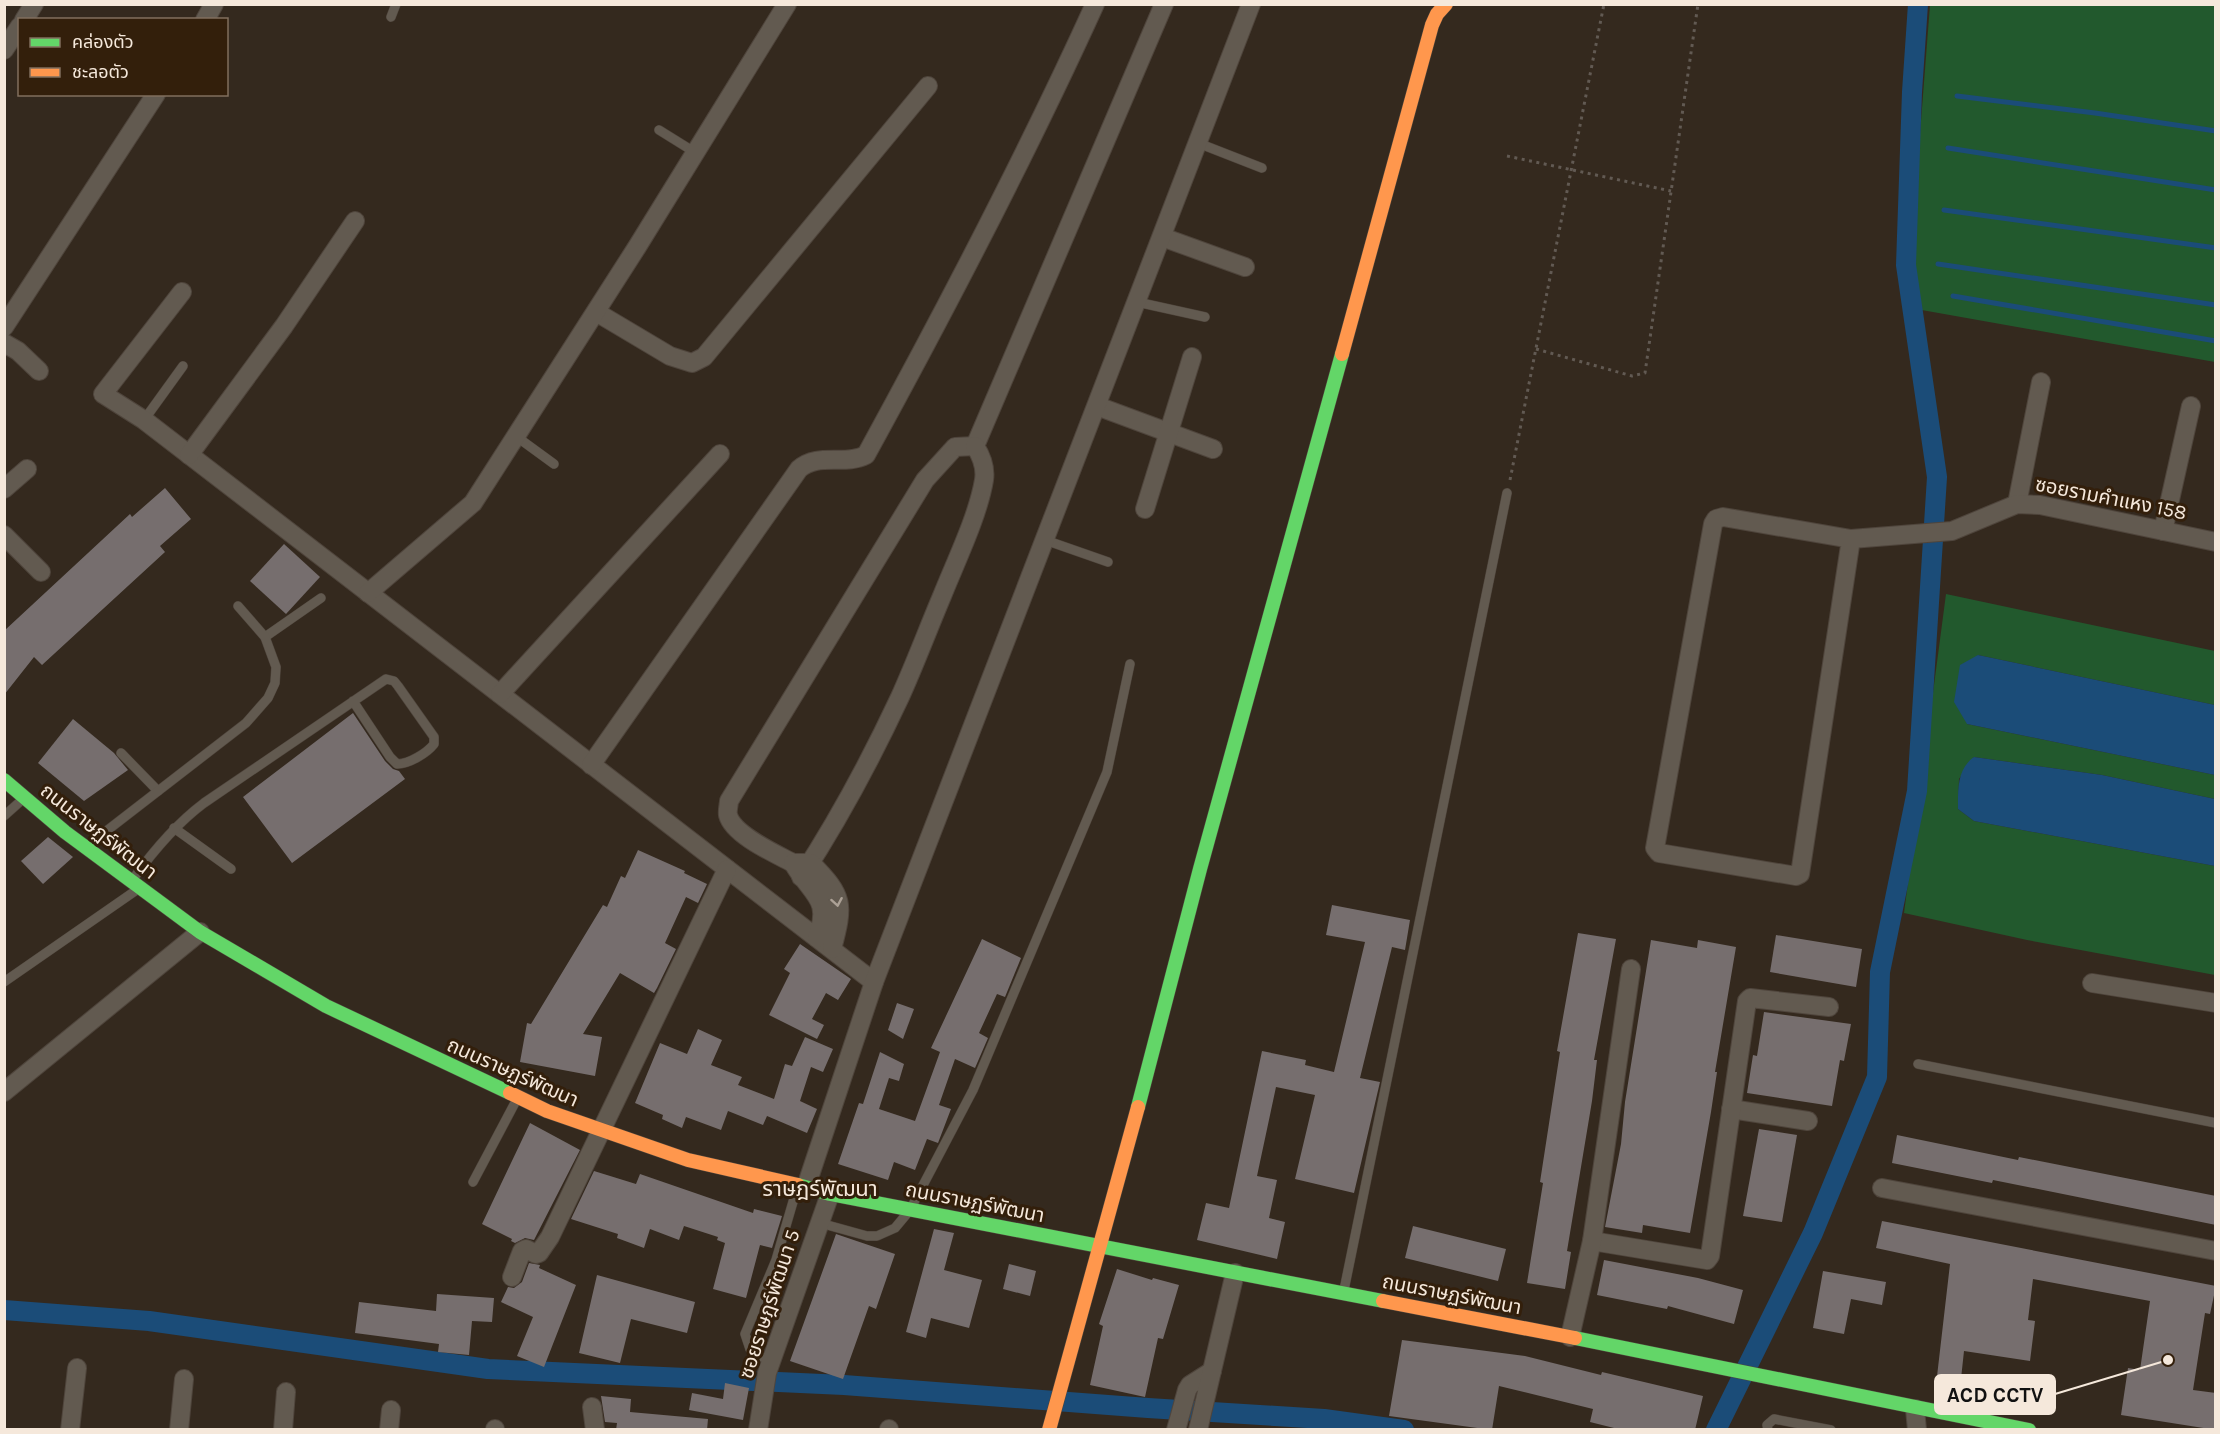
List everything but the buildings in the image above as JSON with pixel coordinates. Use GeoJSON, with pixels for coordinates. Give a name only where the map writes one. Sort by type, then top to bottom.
{"type":"FeatureCollection","features":[{"type":"Feature","properties":{"kind":"street"},"geometry":{"type":"LineString","coordinates":[[24,18],[34,4]]}},
{"type":"Feature","properties":{"kind":"street"},"geometry":{"type":"LineString","coordinates":[[206,18],[214,4]]}},
{"type":"Feature","properties":{"kind":"street"},"geometry":{"type":"LineString","coordinates":[[368,593],[473,503],[596,312],[787,4]]}},
{"type":"Feature","properties":{"kind":"street"},"geometry":{"type":"LineString","coordinates":[[591,765],[800,469],[806,463],[816,460],[854,460],[866,455],[956,291],[1048,107],[1095,4]]}},
{"type":"Feature","properties":{"kind":"street"},"geometry":{"type":"LineString","coordinates":[[975,446],[1164,4]]}},
{"type":"Feature","properties":{"kind":"street"},"geometry":{"type":"LineString","coordinates":[[802,1186],[874,982],[1251,4]]}},
{"type":"Feature","properties":{"kind":"street"},"geometry":{"type":"LineString","coordinates":[[1049,1430],[1429,36],[1437,14],[1446,4]]}},
{"type":"Feature","properties":{"kind":"street"},"geometry":{"type":"LineString","coordinates":[[4,50],[18,29]]}},
{"type":"Feature","properties":{"kind":"street"},"geometry":{"type":"LineString","coordinates":[[596,312],[670,356],[692,363],[704,357],[928,86]]}},
{"type":"Feature","properties":{"kind":"street"},"geometry":{"type":"LineString","coordinates":[[4,327],[155,96]]}},
{"type":"Feature","properties":{"kind":"street"},"geometry":{"type":"LineString","coordinates":[[189,455],[284,326],[355,221]]}},
{"type":"Feature","properties":{"kind":"street"},"geometry":{"type":"LineString","coordinates":[[1162,237],[1245,267]]}},
{"type":"Feature","properties":{"kind":"street"},"geometry":{"type":"LineString","coordinates":[[182,292],[103,394],[144,420],[874,982]]}},
{"type":"Feature","properties":{"kind":"street"},"geometry":{"type":"LineString","coordinates":[[4,343],[18,351],[39,371]]}},
{"type":"Feature","properties":{"kind":"street"},"geometry":{"type":"LineString","coordinates":[[1145,509],[1192,357]]}},
{"type":"Feature","properties":{"kind":"street"},"geometry":{"type":"LineString","coordinates":[[2017,504],[2040,382]]}},
{"type":"Feature","properties":{"kind":"street"},"geometry":{"type":"LineString","coordinates":[[1097,406],[1213,449]]}},
{"type":"Feature","properties":{"kind":"street"},"geometry":{"type":"LineString","coordinates":[[2163,531],[2192,406]]}},
{"type":"Feature","properties":{"kind":"street"},"geometry":{"type":"LineString","coordinates":[[825,944],[839,922],[839,905],[835,889],[750,839],[736,828],[728,815],[729,801],[925,480],[955,447],[975,446]]}},
{"type":"Feature","properties":{"kind":"street"},"geometry":{"type":"LineString","coordinates":[[802,868],[853,792],[901,695],[978,504],[984,478],[983,459],[975,446]]}},
{"type":"Feature","properties":{"kind":"street"},"geometry":{"type":"LineString","coordinates":[[500,694],[720,454]]}},
{"type":"Feature","properties":{"kind":"street"},"geometry":{"type":"LineString","coordinates":[[4,489],[27,469]]}},
{"type":"Feature","properties":{"kind":"street","name":"ซอยรามคำแหง 158"},"geometry":{"type":"LineString","coordinates":[[1851,539],[1803,869],[1800,874],[1796,876],[1659,853],[1655,848],[1713,524],[1716,519],[1723,518],[1851,539],[1953,531],[2017,504],[2040,505],[2216,542]]}},
{"type":"Feature","properties":{"kind":"street"},"geometry":{"type":"LineString","coordinates":[[4,535],[41,572]]}},
{"type":"Feature","properties":{"kind":"street","name":"ถนนราษฏร์พัฒนา"},"geometry":{"type":"LineString","coordinates":[[4,780],[16,798],[200,932],[326,1006],[546,1111],[688,1160],[830,1194],[1722,1367],[1978,1425],[2029,1430]]}},
{"type":"Feature","properties":{"kind":"street"},"geometry":{"type":"LineString","coordinates":[[512,1277],[522,1251],[526,1249],[536,1254],[542,1250],[603,1131],[728,869]]}},
{"type":"Feature","properties":{"kind":"street"},"geometry":{"type":"LineString","coordinates":[[4,1092],[200,932]]}},
{"type":"Feature","properties":{"kind":"street"},"geometry":{"type":"LineString","coordinates":[[1570,1337],[1592,1241],[1631,969]]}},
{"type":"Feature","properties":{"kind":"street"},"geometry":{"type":"LineString","coordinates":[[2092,983],[2216,1003]]}},
{"type":"Feature","properties":{"kind":"street"},"geometry":{"type":"LineString","coordinates":[[1592,1241],[1707,1260],[1710,1256],[1748,998],[1828,1006]]}},
{"type":"Feature","properties":{"kind":"street"},"geometry":{"type":"LineString","coordinates":[[1731,1109],[1808,1120]]}},
{"type":"Feature","properties":{"kind":"street"},"geometry":{"type":"LineString","coordinates":[[1882,1188],[2216,1251]]}},
{"type":"Feature","properties":{"kind":"street","name":"ซอยราษฎร์พัฒนา 5"},"geometry":{"type":"LineString","coordinates":[[759,1430],[769,1367],[830,1194]]}},
{"type":"Feature","properties":{"kind":"street"},"geometry":{"type":"LineString","coordinates":[[1198,1430],[1235,1273]]}},
{"type":"Feature","properties":{"kind":"street"},"geometry":{"type":"LineString","coordinates":[[70,1430],[77,1368]]}},
{"type":"Feature","properties":{"kind":"street"},"geometry":{"type":"LineString","coordinates":[[1176,1430],[1190,1385],[1210,1378]]}},
{"type":"Feature","properties":{"kind":"street"},"geometry":{"type":"LineString","coordinates":[[179,1430],[184,1379]]}},
{"type":"Feature","properties":{"kind":"street"},"geometry":{"type":"LineString","coordinates":[[283,1430],[286,1392]]}},
{"type":"Feature","properties":{"kind":"street"},"geometry":{"type":"LineString","coordinates":[[592,1407],[595,1430]]}},
{"type":"Feature","properties":{"kind":"street"},"geometry":{"type":"LineString","coordinates":[[1915,1409],[1917,1430]]}},
{"type":"Feature","properties":{"kind":"street"},"geometry":{"type":"LineString","coordinates":[[389,1430],[390,1410]]}},
{"type":"Feature","properties":{"kind":"lane"},"geometry":{"type":"LineString","coordinates":[[391,17],[396,4]]}},
{"type":"Feature","properties":{"kind":"lane"},"geometry":{"type":"LineString","coordinates":[[659,130],[696,153]]}},
{"type":"Feature","properties":{"kind":"lane"},"geometry":{"type":"LineString","coordinates":[[1198,143],[1262,168]]}},
{"type":"Feature","properties":{"kind":"lane"},"geometry":{"type":"LineString","coordinates":[[1137,302],[1205,317]]}},
{"type":"Feature","properties":{"kind":"lane"},"geometry":{"type":"LineString","coordinates":[[144,420],[183,366]]}},
{"type":"Feature","properties":{"kind":"lane"},"geometry":{"type":"LineString","coordinates":[[517,436],[554,464]]}},
{"type":"Feature","properties":{"kind":"lane"},"geometry":{"type":"LineString","coordinates":[[1343,1293],[1507,493]]}},
{"type":"Feature","properties":{"kind":"lane"},"geometry":{"type":"LineString","coordinates":[[1046,540],[1108,562]]}},
{"type":"Feature","properties":{"kind":"lane"},"geometry":{"type":"LineString","coordinates":[[265,637],[321,598]]}},
{"type":"Feature","properties":{"kind":"lane"},"geometry":{"type":"LineString","coordinates":[[86,848],[246,723],[268,698],[275,683],[276,667],[265,637],[238,606]]}},
{"type":"Feature","properties":{"kind":"lane"},"geometry":{"type":"LineString","coordinates":[[820,1223],[867,1236],[877,1236],[895,1228],[910,1209],[973,1090],[1107,772],[1130,664]]}},
{"type":"Feature","properties":{"kind":"lane"},"geometry":{"type":"LineString","coordinates":[[4,982],[135,885],[174,828],[204,803],[353,701],[386,679],[394,681],[434,737],[434,744],[430,749],[403,764],[397,764],[353,701]]}},
{"type":"Feature","properties":{"kind":"lane"},"geometry":{"type":"LineString","coordinates":[[122,753],[158,791]]}},
{"type":"Feature","properties":{"kind":"lane"},"geometry":{"type":"LineString","coordinates":[[4,816],[16,798]]}},
{"type":"Feature","properties":{"kind":"lane"},"geometry":{"type":"LineString","coordinates":[[174,828],[231,869]]}},
{"type":"Feature","properties":{"kind":"lane"},"geometry":{"type":"LineString","coordinates":[[1918,1064],[2216,1123]]}},
{"type":"Feature","properties":{"kind":"lane"},"geometry":{"type":"LineString","coordinates":[[473,1182],[518,1097]]}},
{"type":"Feature","properties":{"kind":"lane"},"geometry":{"type":"LineString","coordinates":[[769,1367],[750,1349],[745,1334],[776,1260],[802,1186]]}},
{"type":"Feature","properties":{"kind":"lane"},"geometry":{"type":"LineString","coordinates":[[1768,1430],[1767,1425],[1774,1419],[1831,1430]]}},
{"type":"Feature","properties":{"kind":"path"},"geometry":{"type":"LineString","coordinates":[[1507,493],[1604,4]]}},
{"type":"Feature","properties":{"kind":"path"},"geometry":{"type":"LineString","coordinates":[[1536,349],[1632,376],[1645,373],[1698,4]]}},
{"type":"Feature","properties":{"kind":"path"},"geometry":{"type":"LineString","coordinates":[[1507,156],[1671,191]]}},
{"type":"Feature","properties":{"kind":"green space"},"geometry":{"type":"Polygon","coordinates":[[[1930,5],[2215,5],[2215,362],[1916,309],[1913,224],[1930,5]]]}},
{"type":"Feature","properties":{"kind":"green space"},"geometry":{"type":"Polygon","coordinates":[[[1946,594],[2215,651],[2215,705],[1978,655],[1967,724],[2215,775],[2215,799],[2102,775],[1974,757],[1959,779],[1958,809],[1974,821],[2215,866],[2215,975],[2027,940],[1904,913],[1946,594]]]}},
{"type":"Feature","properties":{"kind":"water"},"geometry":{"type":"Polygon","coordinates":[[[1978,655],[2215,705],[2215,775],[1967,724],[1954,702],[1960,665],[1978,655]]]}},
{"type":"Feature","properties":{"kind":"water"},"geometry":{"type":"Polygon","coordinates":[[[1974,757],[2102,775],[2215,799],[2215,866],[1974,821],[1958,809],[1958,802],[1961,773],[1974,757]]]}},
{"type":"Feature","properties":{"kind":"waterway"},"geometry":{"type":"LineString","coordinates":[[1716,1430],[1813,1233],[1877,1077],[1880,972],[1917,791],[1937,477],[1906,265],[1912,92],[1918,4]]}},
{"type":"Feature","properties":{"kind":"waterway"},"geometry":{"type":"LineString","coordinates":[[1957,96],[2216,131]]}},
{"type":"Feature","properties":{"kind":"waterway"},"geometry":{"type":"LineString","coordinates":[[1948,148],[2216,190]]}},
{"type":"Feature","properties":{"kind":"waterway"},"geometry":{"type":"LineString","coordinates":[[1944,210],[2216,248]]}},
{"type":"Feature","properties":{"kind":"waterway"},"geometry":{"type":"LineString","coordinates":[[1938,264],[2216,305]]}},
{"type":"Feature","properties":{"kind":"waterway"},"geometry":{"type":"LineString","coordinates":[[1953,296],[2216,341]]}},
{"type":"Feature","properties":{"kind":"waterway"},"geometry":{"type":"LineString","coordinates":[[4,1310],[149,1321],[488,1369],[844,1385],[1324,1419],[1404,1430]]}},
{"type":"Feature","properties":{"kind":"traffic: fast"},"geometry":{"type":"LineString","coordinates":[[1138,1107],[1200,869],[1342,354]]}},
{"type":"Feature","properties":{"kind":"traffic: fast"},"geometry":{"type":"LineString","coordinates":[[4,780],[65,832],[200,932],[326,1006],[510,1093]]}},
{"type":"Feature","properties":{"kind":"traffic: fast"},"geometry":{"type":"LineString","coordinates":[[798,1185],[830,1194],[1383,1301]]}},
{"type":"Feature","properties":{"kind":"traffic: fast"},"geometry":{"type":"LineString","coordinates":[[1575,1338],[2029,1430]]}},
{"type":"Feature","properties":{"kind":"traffic: slow"},"geometry":{"type":"LineString","coordinates":[[1342,354],[1432,25],[1437,14],[1446,4]]}},
{"type":"Feature","properties":{"kind":"traffic: slow"},"geometry":{"type":"LineString","coordinates":[[510,1093],[547,1111],[688,1160],[798,1185]]}},
{"type":"Feature","properties":{"kind":"traffic: slow"},"geometry":{"type":"LineString","coordinates":[[1049,1430],[1138,1107]]}},
{"type":"Feature","properties":{"kind":"traffic: slow"},"geometry":{"type":"LineString","coordinates":[[1383,1301],[1575,1338]]}},
{"type":"Feature","properties":{"kind":"place","name":"ACD CCTV"},"geometry":{"type":"Point","coordinates":[2168,1360]}},
{"type":"Feature","properties":{"kind":"district","name":"ราษฎร์พัฒนา"},"geometry":{"type":"Point","coordinates":[820,1188]}}]}
